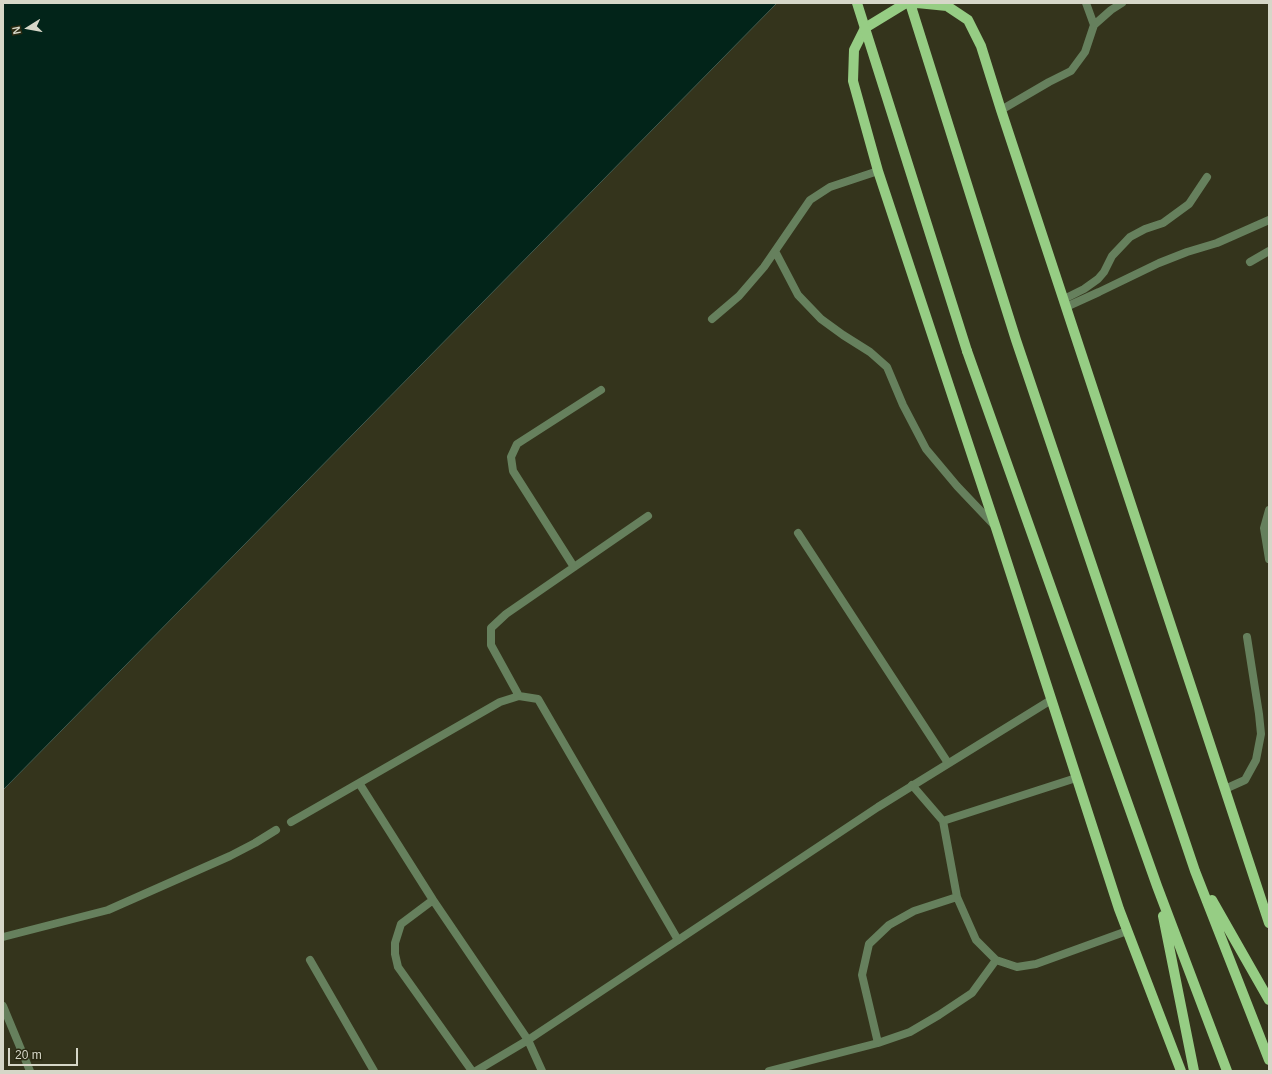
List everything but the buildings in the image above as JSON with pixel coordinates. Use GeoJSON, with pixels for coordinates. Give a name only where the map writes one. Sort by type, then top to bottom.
{"type":"FeatureCollection","features":[{"type":"Feature","properties":{"kind":"main road"},"geometry":{"type":"LineString","coordinates":[[857,3],[967,351],[1157,886],[1227,1071]]}},
{"type":"Feature","properties":{"kind":"main road"},"geometry":{"type":"LineString","coordinates":[[906,3],[865,28],[854,50],[853,81],[878,171],[996,528],[1076,778],[1127,931],[1181,1071]]}},
{"type":"Feature","properties":{"kind":"main road"},"geometry":{"type":"LineString","coordinates":[[910,3],[1016,340],[1195,871],[1269,1060]]}},
{"type":"Feature","properties":{"kind":"main road"},"geometry":{"type":"LineString","coordinates":[[917,3],[947,6],[968,20],[981,46],[1269,923]]}},
{"type":"Feature","properties":{"kind":"main road"},"geometry":{"type":"LineString","coordinates":[[1195,871],[1269,1000]]}},
{"type":"Feature","properties":{"kind":"main road"},"geometry":{"type":"LineString","coordinates":[[1157,886],[1194,1071]]}},
{"type":"Feature","properties":{"kind":"street"},"geometry":{"type":"LineString","coordinates":[[1086,3],[1094,25]]}},
{"type":"Feature","properties":{"kind":"street"},"geometry":{"type":"LineString","coordinates":[[1001,110],[1071,71],[1085,52],[1094,25],[1110,10],[1122,3]]}},
{"type":"Feature","properties":{"kind":"street"},"geometry":{"type":"LineString","coordinates":[[712,319],[739,296],[764,267],[810,200],[830,186],[878,171]]}},
{"type":"Feature","properties":{"kind":"street"},"geometry":{"type":"LineString","coordinates":[[1065,303],[1098,279],[1104,272],[1112,256],[1130,237],[1145,229],[1163,223],[1189,204],[1207,177]]}},
{"type":"Feature","properties":{"kind":"street"},"geometry":{"type":"LineString","coordinates":[[1065,303],[1099,292],[1159,263],[1187,252],[1218,243],[1269,220]]}},
{"type":"Feature","properties":{"kind":"street"},"geometry":{"type":"LineString","coordinates":[[775,251],[798,295],[821,319],[870,352],[887,367],[903,405],[926,449],[996,528]]}},
{"type":"Feature","properties":{"kind":"street"},"geometry":{"type":"LineString","coordinates":[[1250,262],[1269,251]]}},
{"type":"Feature","properties":{"kind":"street"},"geometry":{"type":"LineString","coordinates":[[574,567],[513,471],[511,457],[517,444],[601,390]]}},
{"type":"Feature","properties":{"kind":"street"},"geometry":{"type":"LineString","coordinates":[[1269,510],[1264,528],[1269,559]]}},
{"type":"Feature","properties":{"kind":"street"},"geometry":{"type":"LineString","coordinates":[[519,696],[491,645],[491,628],[506,614],[648,516]]}},
{"type":"Feature","properties":{"kind":"street"},"geometry":{"type":"LineString","coordinates":[[798,533],[948,763]]}},
{"type":"Feature","properties":{"kind":"street"},"geometry":{"type":"LineString","coordinates":[[1225,789],[1245,780],[1256,760],[1261,734],[1247,636]]}},
{"type":"Feature","properties":{"kind":"street"},"geometry":{"type":"LineString","coordinates":[[291,822],[500,702],[519,696],[538,699],[678,940]]}},
{"type":"Feature","properties":{"kind":"street"},"geometry":{"type":"LineString","coordinates":[[476,1071],[528,1040],[912,785],[1051,700]]}},
{"type":"Feature","properties":{"kind":"street"},"geometry":{"type":"LineString","coordinates":[[943,821],[1076,778]]}},
{"type":"Feature","properties":{"kind":"street"},"geometry":{"type":"LineString","coordinates":[[359,783],[433,900],[528,1040],[542,1071]]}},
{"type":"Feature","properties":{"kind":"street"},"geometry":{"type":"LineString","coordinates":[[912,785],[943,821],[957,897],[976,940],[996,960],[1017,967],[1036,964],[1127,931]]}},
{"type":"Feature","properties":{"kind":"street"},"geometry":{"type":"LineString","coordinates":[[3,937],[108,910],[230,856],[276,830]]}},
{"type":"Feature","properties":{"kind":"street"},"geometry":{"type":"LineString","coordinates":[[878,1043],[862,975],[869,944],[889,925],[914,911],[957,897]]}},
{"type":"Feature","properties":{"kind":"street"},"geometry":{"type":"LineString","coordinates":[[433,900],[401,924],[395,942],[395,954],[398,967],[472,1071]]}},
{"type":"Feature","properties":{"kind":"street"},"geometry":{"type":"LineString","coordinates":[[310,960],[374,1071]]}},
{"type":"Feature","properties":{"kind":"street"},"geometry":{"type":"LineString","coordinates":[[769,1071],[878,1043],[910,1032],[972,993],[996,960]]}},
{"type":"Feature","properties":{"kind":"street"},"geometry":{"type":"LineString","coordinates":[[3,1006],[30,1071]]}},
{"type":"Feature","properties":{"kind":"shaded area"},"geometry":{"type":"Polygon","coordinates":[[[3,3],[777,3],[3,790],[3,3]]]}}]}
